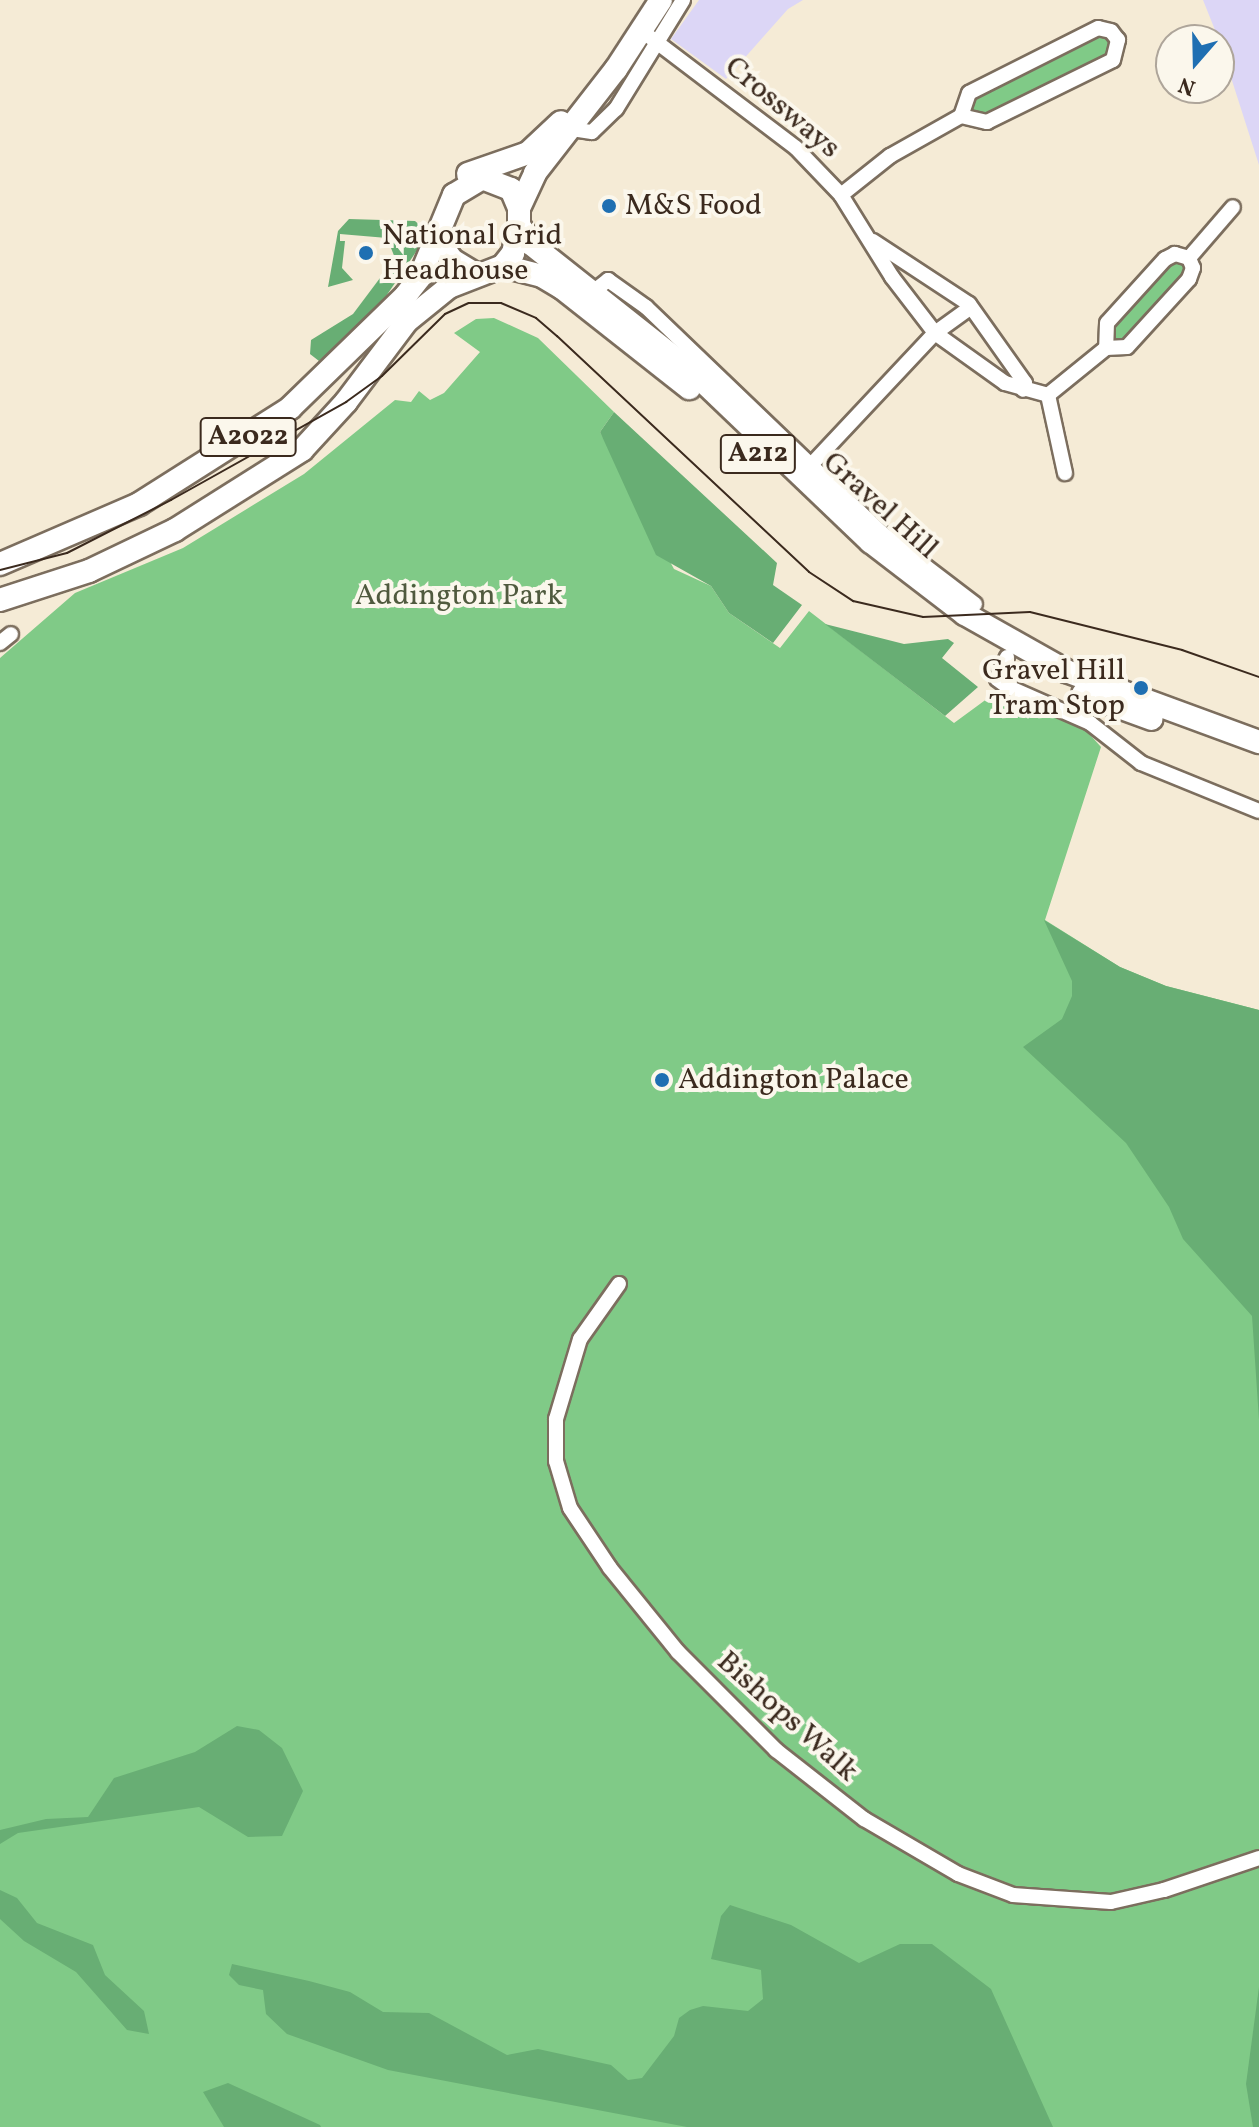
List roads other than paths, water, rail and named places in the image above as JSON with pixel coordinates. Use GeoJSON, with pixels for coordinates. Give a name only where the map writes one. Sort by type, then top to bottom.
{"type":"FeatureCollection","features":[{"type":"Feature","properties":{"kind":"main road"},"geometry":{"type":"LineString","coordinates":[[578,119],[528,153],[469,173],[454,195],[436,237],[452,260],[475,274],[503,266],[513,253],[527,185],[578,119],[654,17]]}},
{"type":"Feature","properties":{"kind":"main road"},"geometry":{"type":"LineString","coordinates":[[454,195],[472,182],[490,179],[511,189],[519,216]]}},
{"type":"Feature","properties":{"kind":"main road","name":"Gravel Hill"},"geometry":{"type":"LineString","coordinates":[[519,216],[531,244],[596,288],[695,374],[871,542],[931,581],[979,624],[1066,671],[1259,742]]}},
{"type":"Feature","properties":{"kind":"main road","name":"A2022"},"geometry":{"type":"LineString","coordinates":[[0,564],[139,504],[290,408],[386,318],[420,277],[436,237]]}},
{"type":"Feature","properties":{"kind":"main road","name":"Gravel Hill"},"geometry":{"type":"LineString","coordinates":[[503,266],[542,276],[562,288],[686,384],[863,554],[1002,665],[1259,757]]}},
{"type":"Feature","properties":{"kind":"main road","name":"A2022"},"geometry":{"type":"LineString","coordinates":[[6,596],[89,571],[165,535],[288,460],[329,422],[407,321],[475,274]]}},
{"type":"Feature","properties":{"kind":"street"},"geometry":{"type":"LineString","coordinates":[[654,17],[683,0]]}},
{"type":"Feature","properties":{"kind":"street","name":"Crossways"},"geometry":{"type":"LineString","coordinates":[[654,17],[796,148],[841,195],[892,277],[935,333],[995,378],[1023,390],[1048,395]]}},
{"type":"Feature","properties":{"kind":"street"},"geometry":{"type":"LineString","coordinates":[[841,195],[890,156],[961,116],[969,93],[1098,28],[1111,31],[1118,40],[1113,60],[987,122],[961,116]]}},
{"type":"Feature","properties":{"kind":"street"},"geometry":{"type":"LineString","coordinates":[[1189,258],[1233,207]]}},
{"type":"Feature","properties":{"kind":"street","name":"Crossways"},"geometry":{"type":"LineString","coordinates":[[872,241],[971,307],[1025,383],[1023,390]]}},
{"type":"Feature","properties":{"kind":"street"},"geometry":{"type":"LineString","coordinates":[[1106,348],[1104,327],[1116,312],[1165,259],[1175,254],[1189,258]]}},
{"type":"Feature","properties":{"kind":"street"},"geometry":{"type":"LineString","coordinates":[[1065,473],[1048,395],[1106,348],[1127,347],[1189,279],[1193,268],[1189,258]]}},
{"type":"Feature","properties":{"kind":"street","name":"Gravel Hill"},"geometry":{"type":"LineString","coordinates":[[596,288],[614,282],[646,307],[931,581],[975,604]]}},
{"type":"Feature","properties":{"kind":"street"},"geometry":{"type":"LineString","coordinates":[[811,465],[935,333],[971,307]]}},
{"type":"Feature","properties":{"kind":"street","name":"Gravel Hill"},"geometry":{"type":"LineString","coordinates":[[1002,665],[1008,687],[1090,723],[1141,763],[1259,811]]}},
{"type":"Feature","properties":{"kind":"street","name":"Bishops Walk"},"geometry":{"type":"LineString","coordinates":[[619,1284],[580,1339],[556,1419],[556,1461],[570,1508],[610,1568],[678,1652],[776,1750],[864,1819],[958,1874],[1013,1895],[1111,1902],[1164,1890],[1259,1858]]}},
{"type":"Feature","properties":{"kind":"tram line"},"geometry":{"type":"LineString","coordinates":[[0,570],[67,553],[171,500],[346,402],[382,376],[445,314],[469,303],[501,303],[536,318],[809,572],[853,601],[923,617],[1030,612],[1182,650],[1259,677]]}},
{"type":"Feature","properties":{"kind":"place","name":"M&S Food"},"geometry":{"type":"Point","coordinates":[609,206]}},
{"type":"Feature","properties":{"kind":"place","name":"National Grid Headhouse"},"geometry":{"type":"Point","coordinates":[366,253]}},
{"type":"Feature","properties":{"kind":"place","name":"Gravel Hill Tram Stop"},"geometry":{"type":"Point","coordinates":[1141,688]}},
{"type":"Feature","properties":{"kind":"place","name":"Addington Palace"},"geometry":{"type":"Point","coordinates":[662,1080]}},
{"type":"Feature","properties":{"kind":"park label","name":"Addington Park"},"geometry":{"type":"Point","coordinates":[459,596]}}]}
